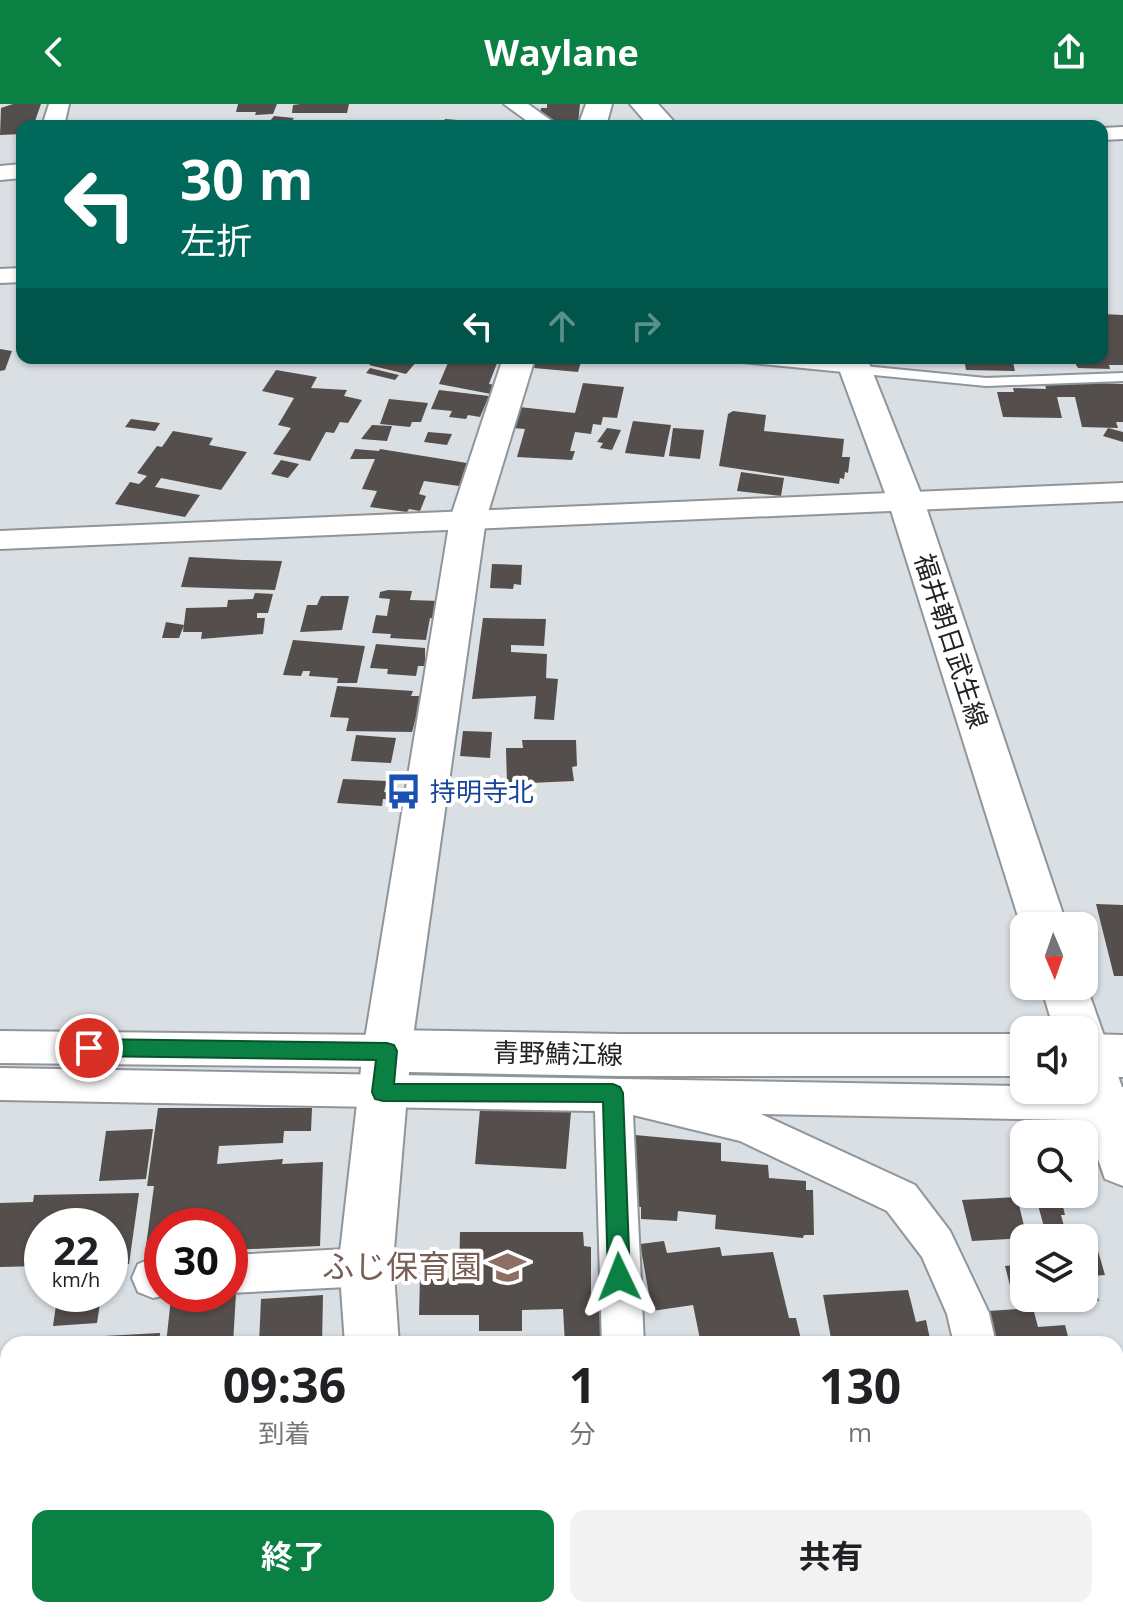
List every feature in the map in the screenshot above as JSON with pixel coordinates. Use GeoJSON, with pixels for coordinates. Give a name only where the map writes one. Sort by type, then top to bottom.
{"type":"FeatureCollection","features":[{"type":"Feature","properties":{"kind":"main road"},"geometry":{"type":"LineString","coordinates":[[643,104],[658,120]]}},
{"type":"Feature","properties":{"kind":"main road"},"geometry":{"type":"LineString","coordinates":[[371,1336],[367,1267],[385,1072],[468,519],[517,364]]}},
{"type":"Feature","properties":{"kind":"main road","name":"福井朝日武生線"},"geometry":{"type":"LineString","coordinates":[[853,364],[907,504],[1039,912]]}},
{"type":"Feature","properties":{"kind":"main road","name":"青野鯖江線"},"geometry":{"type":"LineString","coordinates":[[385,1072],[620,1055],[1010,1055]]}},
{"type":"Feature","properties":{"kind":"main road"},"geometry":{"type":"LineString","coordinates":[[1098,1066],[1113,1104],[1123,1163]]}},
{"type":"Feature","properties":{"kind":"street"},"geometry":{"type":"LineString","coordinates":[[514,104],[539,120]]}},
{"type":"Feature","properties":{"kind":"street"},"geometry":{"type":"LineString","coordinates":[[0,540],[468,519],[907,504],[1123,492]]}},
{"type":"Feature","properties":{"kind":"street"},"geometry":{"type":"LineString","coordinates":[[0,1047],[385,1072],[613,1093],[1113,1104]]}},
{"type":"Feature","properties":{"kind":"street"},"geometry":{"type":"LineString","coordinates":[[0,1084],[385,1072]]}},
{"type":"Feature","properties":{"kind":"street"},"geometry":{"type":"LineString","coordinates":[[613,1093],[623,1336]]}},
{"type":"Feature","properties":{"kind":"street"},"geometry":{"type":"LineString","coordinates":[[613,1093],[747,1126],[901,1198],[936,1244],[968,1313],[973,1336]]}},
{"type":"Feature","properties":{"kind":"street"},"geometry":{"type":"LineString","coordinates":[[248,1273],[367,1267]]}},
{"type":"Feature","properties":{"kind":"lane"},"geometry":{"type":"LineString","coordinates":[[853,364],[986,382],[1123,377]]}},
{"type":"Feature","properties":{"kind":"building"},"geometry":{"type":"Polygon","coordinates":[[[13,104],[41,104],[35,120],[16,120],[16,134],[0,135],[1,108],[13,104]]]}},
{"type":"Feature","properties":{"kind":"building"},"geometry":{"type":"Polygon","coordinates":[[[238,104],[277,104],[273,114],[255,115],[256,112],[236,112],[238,104]]]}},
{"type":"Feature","properties":{"kind":"building"},"geometry":{"type":"Polygon","coordinates":[[[349,104],[347,113],[292,113],[293,105],[349,104]]]}},
{"type":"Feature","properties":{"kind":"building"},"geometry":{"type":"Polygon","coordinates":[[[547,104],[580,104],[578,120],[542,120],[541,108],[547,108],[547,104]]]}},
{"type":"Feature","properties":{"kind":"building"},"geometry":{"type":"Polygon","coordinates":[[[274,116],[294,118],[292,120],[271,120],[274,116]]]}},
{"type":"Feature","properties":{"kind":"building"},"geometry":{"type":"Polygon","coordinates":[[[1108,314],[1123,315],[1123,365],[1109,365],[1110,369],[1078,368],[1076,364],[1108,364],[1108,314]]]}},
{"type":"Feature","properties":{"kind":"building"},"geometry":{"type":"Polygon","coordinates":[[[0,349],[12,351],[5,370],[0,371],[0,349]]]}},
{"type":"Feature","properties":{"kind":"building"},"geometry":{"type":"Polygon","coordinates":[[[370,364],[414,364],[406,374],[370,364]]]}},
{"type":"Feature","properties":{"kind":"building"},"geometry":{"type":"Polygon","coordinates":[[[447,364],[497,364],[489,384],[495,385],[491,394],[439,384],[447,364]]]}},
{"type":"Feature","properties":{"kind":"building"},"geometry":{"type":"Polygon","coordinates":[[[535,364],[580,364],[578,372],[534,368],[535,364]]]}},
{"type":"Feature","properties":{"kind":"building"},"geometry":{"type":"Polygon","coordinates":[[[965,364],[1013,364],[1015,371],[966,370],[965,364]]]}},
{"type":"Feature","properties":{"kind":"building"},"geometry":{"type":"Polygon","coordinates":[[[370,368],[399,375],[395,380],[366,373],[370,368]]]}},
{"type":"Feature","properties":{"kind":"building"},"geometry":{"type":"Polygon","coordinates":[[[276,370],[317,377],[311,388],[347,390],[344,396],[362,400],[348,423],[340,422],[334,433],[326,432],[310,461],[273,454],[291,428],[278,425],[294,398],[262,391],[276,370]]]}},
{"type":"Feature","properties":{"kind":"building"},"geometry":{"type":"Polygon","coordinates":[[[583,383],[624,387],[617,418],[603,417],[601,425],[593,424],[591,434],[575,432],[570,451],[575,451],[572,460],[517,457],[525,429],[513,428],[519,407],[575,413],[583,383]]]}},
{"type":"Feature","properties":{"kind":"building"},"geometry":{"type":"Polygon","coordinates":[[[1045,384],[1123,384],[1123,422],[1116,422],[1118,428],[1082,427],[1075,397],[1057,397],[1062,418],[1003,417],[997,392],[1014,392],[1013,388],[1046,389],[1045,384]]]}},
{"type":"Feature","properties":{"kind":"building"},"geometry":{"type":"Polygon","coordinates":[[[439,390],[489,396],[480,417],[449,417],[452,411],[431,409],[439,390]]]}},
{"type":"Feature","properties":{"kind":"building"},"geometry":{"type":"Polygon","coordinates":[[[389,399],[428,403],[421,422],[412,422],[410,427],[380,424],[389,399]]]}},
{"type":"Feature","properties":{"kind":"building"},"geometry":{"type":"Polygon","coordinates":[[[733,411],[766,415],[764,431],[844,439],[842,457],[850,457],[848,473],[845,472],[844,479],[840,478],[839,484],[719,466],[728,414],[733,411]]]}},
{"type":"Feature","properties":{"kind":"building"},"geometry":{"type":"Polygon","coordinates":[[[131,419],[160,423],[155,431],[125,427],[131,419]]]}},
{"type":"Feature","properties":{"kind":"building"},"geometry":{"type":"Polygon","coordinates":[[[633,421],[671,425],[664,457],[625,453],[633,421]]]}},
{"type":"Feature","properties":{"kind":"building"},"geometry":{"type":"Polygon","coordinates":[[[372,425],[392,426],[387,441],[361,439],[372,425]]]}},
{"type":"Feature","properties":{"kind":"building"},"geometry":{"type":"Polygon","coordinates":[[[607,428],[621,430],[612,450],[600,448],[603,443],[597,442],[607,428]]]}},
{"type":"Feature","properties":{"kind":"building"},"geometry":{"type":"Polygon","coordinates":[[[673,428],[704,430],[700,459],[669,456],[673,428]]]}},
{"type":"Feature","properties":{"kind":"building"},"geometry":{"type":"Polygon","coordinates":[[[1108,428],[1123,432],[1123,442],[1103,436],[1108,428]]]}},
{"type":"Feature","properties":{"kind":"building"},"geometry":{"type":"Polygon","coordinates":[[[173,431],[213,438],[209,445],[247,452],[221,490],[161,478],[155,487],[200,495],[185,517],[115,504],[130,482],[139,484],[147,476],[137,473],[173,431]]]}},
{"type":"Feature","properties":{"kind":"building"},"geometry":{"type":"Polygon","coordinates":[[[428,432],[452,434],[447,445],[424,442],[428,432]]]}},
{"type":"Feature","properties":{"kind":"building"},"geometry":{"type":"Polygon","coordinates":[[[355,449],[380,449],[467,463],[459,486],[424,481],[419,494],[426,496],[420,511],[409,509],[407,512],[370,507],[377,491],[362,489],[375,459],[350,459],[355,449]]]}},
{"type":"Feature","properties":{"kind":"building"},"geometry":{"type":"Polygon","coordinates":[[[281,460],[299,464],[288,478],[271,474],[281,460]]]}},
{"type":"Feature","properties":{"kind":"building"},"geometry":{"type":"Polygon","coordinates":[[[741,472],[784,478],[781,496],[737,491],[741,472]]]}},
{"type":"Feature","properties":{"kind":"building"},"geometry":{"type":"Polygon","coordinates":[[[189,557],[282,561],[275,590],[181,587],[189,557]]]}},
{"type":"Feature","properties":{"kind":"building"},"geometry":{"type":"Polygon","coordinates":[[[492,564],[522,565],[521,585],[514,584],[513,589],[490,588],[492,564]]]}},
{"type":"Feature","properties":{"kind":"building"},"geometry":{"type":"Polygon","coordinates":[[[412,591],[410,600],[439,601],[436,619],[430,618],[426,640],[390,638],[391,634],[372,633],[376,615],[387,616],[390,599],[379,598],[380,592],[412,591]]]}},
{"type":"Feature","properties":{"kind":"building"},"geometry":{"type":"Polygon","coordinates":[[[255,593],[273,594],[268,613],[257,613],[257,618],[265,618],[263,634],[201,639],[202,632],[183,632],[186,608],[227,607],[228,600],[253,599],[255,593]]]}},
{"type":"Feature","properties":{"kind":"building"},"geometry":{"type":"Polygon","coordinates":[[[321,596],[349,596],[342,630],[300,632],[307,605],[317,605],[321,596]]]}},
{"type":"Feature","properties":{"kind":"building"},"geometry":{"type":"Polygon","coordinates":[[[483,618],[546,619],[544,646],[511,645],[511,652],[547,654],[546,678],[558,679],[554,720],[534,719],[536,696],[472,699],[483,618]]]}},
{"type":"Feature","properties":{"kind":"building"},"geometry":{"type":"Polygon","coordinates":[[[166,622],[184,625],[179,638],[162,638],[166,622]]]}},
{"type":"Feature","properties":{"kind":"building"},"geometry":{"type":"Polygon","coordinates":[[[293,640],[365,646],[357,683],[337,683],[338,678],[309,676],[310,671],[303,671],[301,676],[283,675],[293,640]]]}},
{"type":"Feature","properties":{"kind":"building"},"geometry":{"type":"Polygon","coordinates":[[[376,644],[425,648],[425,666],[418,666],[416,676],[387,674],[388,669],[370,668],[376,644]]]}},
{"type":"Feature","properties":{"kind":"building"},"geometry":{"type":"Polygon","coordinates":[[[337,686],[413,691],[411,696],[422,696],[412,732],[346,731],[349,718],[330,717],[337,686]]]}},
{"type":"Feature","properties":{"kind":"building"},"geometry":{"type":"Polygon","coordinates":[[[463,731],[492,732],[490,758],[460,756],[463,731]]]}},
{"type":"Feature","properties":{"kind":"building"},"geometry":{"type":"Polygon","coordinates":[[[356,735],[396,738],[391,763],[351,761],[356,735]]]}},
{"type":"Feature","properties":{"kind":"building"},"geometry":{"type":"Polygon","coordinates":[[[522,740],[576,740],[577,766],[572,767],[574,781],[507,784],[506,748],[523,748],[522,740]]]}},
{"type":"Feature","properties":{"kind":"building"},"geometry":{"type":"Polygon","coordinates":[[[343,779],[387,781],[384,792],[404,794],[403,800],[383,799],[382,806],[337,803],[343,779]]]}},
{"type":"Feature","properties":{"kind":"building"},"geometry":{"type":"Polygon","coordinates":[[[1096,904],[1123,905],[1123,976],[1114,976],[1096,904]]]}},
{"type":"Feature","properties":{"kind":"building"},"geometry":{"type":"Polygon","coordinates":[[[158,1108],[312,1108],[311,1131],[284,1131],[283,1143],[219,1146],[217,1164],[283,1159],[282,1164],[323,1162],[320,1246],[248,1249],[248,1208],[151,1208],[154,1186],[147,1186],[158,1108]]]}},
{"type":"Feature","properties":{"kind":"building"},"geometry":{"type":"Polygon","coordinates":[[[480,1109],[571,1112],[566,1169],[475,1164],[480,1109]]]}},
{"type":"Feature","properties":{"kind":"building"},"geometry":{"type":"Polygon","coordinates":[[[153,1129],[146,1179],[99,1181],[106,1131],[153,1129]]]}},
{"type":"Feature","properties":{"kind":"building"},"geometry":{"type":"Polygon","coordinates":[[[635,1135],[721,1143],[721,1161],[768,1165],[769,1178],[806,1181],[806,1190],[813,1190],[814,1235],[804,1235],[803,1238],[715,1229],[716,1215],[678,1211],[677,1221],[641,1219],[641,1207],[629,1206],[635,1135]]]}},
{"type":"Feature","properties":{"kind":"building"},"geometry":{"type":"Polygon","coordinates":[[[139,1193],[129,1264],[128,1208],[24,1208],[24,1266],[0,1267],[0,1203],[33,1202],[34,1195],[139,1193]]]}},
{"type":"Feature","properties":{"kind":"building"},"geometry":{"type":"Polygon","coordinates":[[[1010,1197],[1010,1208],[1020,1208],[1024,1224],[1010,1224],[1010,1239],[972,1241],[962,1200],[1010,1197]]]}},
{"type":"Feature","properties":{"kind":"building"},"geometry":{"type":"Polygon","coordinates":[[[1039,1208],[1063,1208],[1063,1224],[1043,1224],[1039,1208]]]}},
{"type":"Feature","properties":{"kind":"building"},"geometry":{"type":"Polygon","coordinates":[[[460,1232],[583,1232],[584,1246],[591,1247],[591,1301],[602,1300],[604,1336],[565,1336],[563,1309],[522,1310],[522,1331],[479,1331],[479,1315],[419,1315],[420,1278],[459,1278],[460,1232]]]}},
{"type":"Feature","properties":{"kind":"building"},"geometry":{"type":"Polygon","coordinates":[[[664,1241],[667,1253],[720,1247],[722,1256],[773,1252],[789,1318],[796,1318],[800,1336],[699,1336],[693,1305],[652,1311],[640,1244],[664,1241]]]}},
{"type":"Feature","properties":{"kind":"building"},"geometry":{"type":"Polygon","coordinates":[[[1098,1251],[1105,1275],[1098,1276],[1098,1251]]]}},
{"type":"Feature","properties":{"kind":"building"},"geometry":{"type":"Polygon","coordinates":[[[1005,1266],[1010,1266],[1010,1285],[1005,1266]]]}},
{"type":"Feature","properties":{"kind":"building"},"geometry":{"type":"Polygon","coordinates":[[[908,1290],[916,1322],[926,1320],[929,1336],[831,1336],[823,1295],[908,1290]]]}},
{"type":"Feature","properties":{"kind":"building"},"geometry":{"type":"Polygon","coordinates":[[[323,1295],[322,1336],[259,1336],[261,1299],[323,1295]]]}},
{"type":"Feature","properties":{"kind":"building"},"geometry":{"type":"Polygon","coordinates":[[[1010,1310],[1010,1312],[1034,1312],[1038,1327],[1065,1325],[1068,1336],[995,1336],[988,1311],[1010,1310]]]}},
{"type":"Feature","properties":{"kind":"building"},"geometry":{"type":"Polygon","coordinates":[[[55,1312],[99,1312],[97,1323],[53,1326],[55,1312]]]}},
{"type":"Feature","properties":{"kind":"building"},"geometry":{"type":"Polygon","coordinates":[[[169,1312],[235,1312],[233,1336],[167,1336],[169,1312]]]}},
{"type":"Feature","properties":{"kind":"building"},"geometry":{"type":"Polygon","coordinates":[[[160,1333],[160,1336],[104,1336],[160,1333]]]}},
{"type":"Feature","properties":{"kind":"place","name":"持明寺北"},"geometry":{"type":"Point","coordinates":[404,792]}},
{"type":"Feature","properties":{"kind":"place","name":"ふじ保育園"},"geometry":{"type":"Point","coordinates":[508,1267]}},
{"type":"Feature","properties":{"kind":"route"},"geometry":{"type":"LineString","coordinates":[[89,1048],[387,1051],[383,1092],[613,1093],[619,1277]]}}]}
